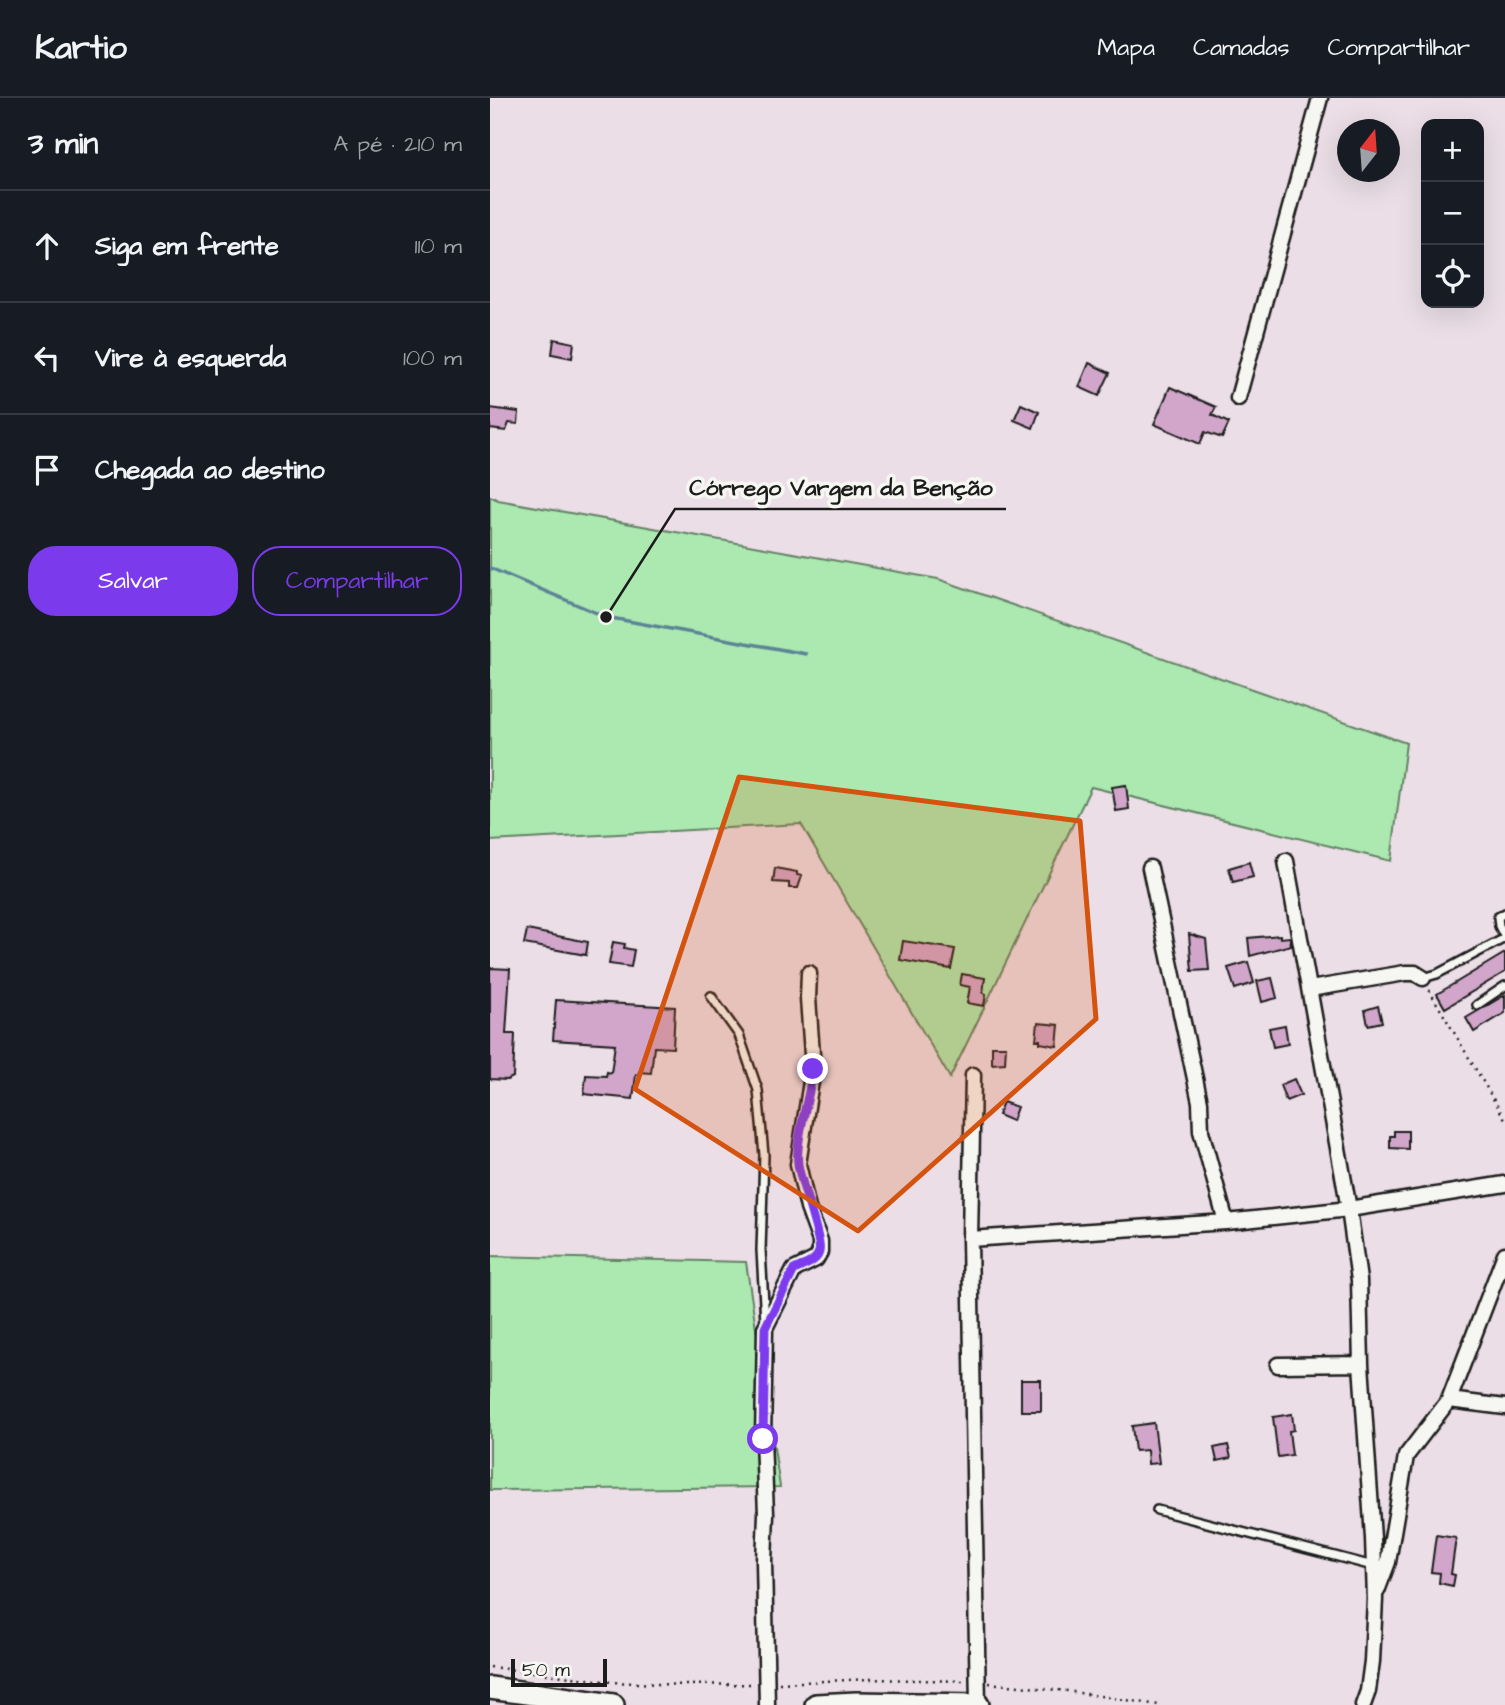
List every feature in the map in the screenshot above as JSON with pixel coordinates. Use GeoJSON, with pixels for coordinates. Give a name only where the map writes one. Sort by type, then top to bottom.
{"type":"FeatureCollection","features":[{"type":"Feature","properties":{"kind":"street"},"geometry":{"type":"LineString","coordinates":[[1238,398],[1320,98]]}},
{"type":"Feature","properties":{"kind":"street"},"geometry":{"type":"LineString","coordinates":[[1286,861],[1349,1209],[1359,1280],[1361,1364],[1375,1599],[1372,1661],[1363,1705]]}},
{"type":"Feature","properties":{"kind":"street"},"geometry":{"type":"LineString","coordinates":[[1150,868],[1200,1102],[1201,1131],[1226,1222]]}},
{"type":"Feature","properties":{"kind":"street"},"geometry":{"type":"LineString","coordinates":[[767,1705],[763,1439],[765,1328],[794,1270],[811,1263],[820,1252],[820,1241],[808,1208],[798,1164],[813,1069],[809,973]]}},
{"type":"Feature","properties":{"kind":"street"},"geometry":{"type":"LineString","coordinates":[[1310,989],[1405,973],[1415,973],[1423,978]]}},
{"type":"Feature","properties":{"kind":"street"},"geometry":{"type":"LineString","coordinates":[[816,1705],[978,1705],[970,1239],[973,1075]]}},
{"type":"Feature","properties":{"kind":"street"},"geometry":{"type":"LineString","coordinates":[[970,1239],[1226,1222],[1349,1209],[1505,1184]]}},
{"type":"Feature","properties":{"kind":"street"},"geometry":{"type":"LineString","coordinates":[[1375,1599],[1388,1562],[1406,1456],[1449,1401],[1505,1254]]}},
{"type":"Feature","properties":{"kind":"street"},"geometry":{"type":"LineString","coordinates":[[1278,1365],[1361,1364]]}},
{"type":"Feature","properties":{"kind":"street"},"geometry":{"type":"LineString","coordinates":[[1449,1401],[1505,1407]]}},
{"type":"Feature","properties":{"kind":"street"},"geometry":{"type":"LineString","coordinates":[[490,1688],[594,1705],[613,1705]]}},
{"type":"Feature","properties":{"kind":"lane"},"geometry":{"type":"LineString","coordinates":[[1423,978],[1437,974],[1505,938],[1497,921],[1498,917],[1505,913]]}},
{"type":"Feature","properties":{"kind":"lane"},"geometry":{"type":"LineString","coordinates":[[1477,1005],[1505,986]]}},
{"type":"Feature","properties":{"kind":"lane"},"geometry":{"type":"LineString","coordinates":[[711,996],[739,1035],[758,1090],[764,1155],[761,1250],[765,1328]]}},
{"type":"Feature","properties":{"kind":"lane"},"geometry":{"type":"LineString","coordinates":[[1157,1510],[1374,1566]]}},
{"type":"Feature","properties":{"kind":"path"},"geometry":{"type":"LineString","coordinates":[[1423,978],[1505,1119]]}},
{"type":"Feature","properties":{"kind":"path"},"geometry":{"type":"LineString","coordinates":[[490,1667],[611,1682],[684,1685],[871,1679],[977,1682],[1067,1691],[1159,1705]]}},
{"type":"Feature","properties":{"kind":"highlighted area"},"geometry":{"type":"Polygon","coordinates":[[[739,777],[1080,821],[1096,1019],[858,1231],[635,1089],[739,777]]]}},
{"type":"Feature","properties":{"kind":"green space"},"geometry":{"type":"Polygon","coordinates":[[[490,496],[498,500],[938,579],[1406,743],[1391,861],[1091,787],[950,1078],[801,824],[490,841],[490,496]]]}},
{"type":"Feature","properties":{"kind":"green space"},"geometry":{"type":"Polygon","coordinates":[[[490,1256],[746,1262],[780,1487],[490,1490],[490,1256]]]}},
{"type":"Feature","properties":{"kind":"building"},"geometry":{"type":"Polygon","coordinates":[[[554,339],[574,343],[572,358],[552,354],[554,339]]]}},
{"type":"Feature","properties":{"kind":"building"},"geometry":{"type":"Polygon","coordinates":[[[1089,363],[1110,373],[1099,396],[1079,387],[1089,363]]]}},
{"type":"Feature","properties":{"kind":"building"},"geometry":{"type":"Polygon","coordinates":[[[1170,387],[1216,407],[1212,415],[1229,423],[1222,438],[1205,432],[1200,444],[1154,424],[1170,387]]]}},
{"type":"Feature","properties":{"kind":"building"},"geometry":{"type":"Polygon","coordinates":[[[1021,404],[1039,412],[1033,428],[1014,420],[1021,404]]]}},
{"type":"Feature","properties":{"kind":"building"},"geometry":{"type":"Polygon","coordinates":[[[490,408],[519,412],[518,424],[509,423],[506,431],[490,429],[490,408]]]}},
{"type":"Feature","properties":{"kind":"building"},"geometry":{"type":"Polygon","coordinates":[[[1126,785],[1129,809],[1116,811],[1112,787],[1126,785]]]}},
{"type":"Feature","properties":{"kind":"building"},"geometry":{"type":"Polygon","coordinates":[[[1249,862],[1253,877],[1233,882],[1229,868],[1249,862]]]}},
{"type":"Feature","properties":{"kind":"building"},"geometry":{"type":"Polygon","coordinates":[[[775,868],[797,872],[797,875],[802,876],[798,888],[789,888],[789,883],[773,882],[775,868]]]}},
{"type":"Feature","properties":{"kind":"building"},"geometry":{"type":"Polygon","coordinates":[[[527,930],[588,942],[586,955],[524,944],[527,930]]]}},
{"type":"Feature","properties":{"kind":"building"},"geometry":{"type":"Polygon","coordinates":[[[1189,934],[1206,939],[1209,970],[1192,971],[1189,934]]]}},
{"type":"Feature","properties":{"kind":"building"},"geometry":{"type":"Polygon","coordinates":[[[1280,935],[1280,938],[1290,937],[1291,945],[1250,956],[1248,938],[1280,935]]]}},
{"type":"Feature","properties":{"kind":"building"},"geometry":{"type":"Polygon","coordinates":[[[903,941],[955,949],[951,969],[900,960],[903,941]]]}},
{"type":"Feature","properties":{"kind":"building"},"geometry":{"type":"Polygon","coordinates":[[[613,942],[625,944],[624,948],[634,950],[631,967],[609,964],[613,942]]]}},
{"type":"Feature","properties":{"kind":"building"},"geometry":{"type":"Polygon","coordinates":[[[1505,953],[1505,972],[1445,1008],[1437,994],[1505,953]]]}},
{"type":"Feature","properties":{"kind":"building"},"geometry":{"type":"Polygon","coordinates":[[[1248,962],[1254,983],[1235,989],[1228,968],[1248,962]]]}},
{"type":"Feature","properties":{"kind":"building"},"geometry":{"type":"Polygon","coordinates":[[[490,968],[510,969],[506,1034],[515,1034],[513,1077],[507,1080],[490,1079],[490,968]]]}},
{"type":"Feature","properties":{"kind":"building"},"geometry":{"type":"Polygon","coordinates":[[[962,974],[985,978],[984,1006],[967,1003],[970,987],[960,985],[962,974]]]}},
{"type":"Feature","properties":{"kind":"building"},"geometry":{"type":"Polygon","coordinates":[[[1272,978],[1277,998],[1262,1002],[1257,981],[1272,978]]]}},
{"type":"Feature","properties":{"kind":"building"},"geometry":{"type":"Polygon","coordinates":[[[1505,995],[1505,1013],[1474,1032],[1466,1018],[1505,995]]]}},
{"type":"Feature","properties":{"kind":"building"},"geometry":{"type":"Polygon","coordinates":[[[556,1000],[675,1007],[673,1048],[654,1047],[651,1073],[639,1072],[639,1075],[636,1075],[633,1099],[584,1094],[586,1075],[606,1076],[607,1072],[611,1073],[615,1044],[553,1040],[556,1000]]]}},
{"type":"Feature","properties":{"kind":"building"},"geometry":{"type":"Polygon","coordinates":[[[1378,1006],[1382,1022],[1368,1025],[1365,1010],[1378,1006]]]}},
{"type":"Feature","properties":{"kind":"building"},"geometry":{"type":"Polygon","coordinates":[[[1038,1023],[1059,1025],[1057,1046],[1036,1040],[1038,1023]]]}},
{"type":"Feature","properties":{"kind":"building"},"geometry":{"type":"Polygon","coordinates":[[[1285,1025],[1288,1044],[1273,1047],[1269,1028],[1285,1025]]]}},
{"type":"Feature","properties":{"kind":"building"},"geometry":{"type":"Polygon","coordinates":[[[992,1046],[1006,1046],[1005,1063],[992,1064],[992,1046]]]}},
{"type":"Feature","properties":{"kind":"building"},"geometry":{"type":"Polygon","coordinates":[[[1294,1079],[1301,1095],[1286,1101],[1280,1085],[1294,1079]]]}},
{"type":"Feature","properties":{"kind":"building"},"geometry":{"type":"Polygon","coordinates":[[[1003,1102],[1017,1107],[1012,1121],[998,1115],[1003,1102]]]}},
{"type":"Feature","properties":{"kind":"building"},"geometry":{"type":"Polygon","coordinates":[[[1394,1131],[1408,1131],[1408,1149],[1390,1148],[1390,1136],[1394,1136],[1394,1131]]]}},
{"type":"Feature","properties":{"kind":"building"},"geometry":{"type":"Polygon","coordinates":[[[1021,1380],[1041,1380],[1041,1411],[1021,1411],[1021,1380]]]}},
{"type":"Feature","properties":{"kind":"building"},"geometry":{"type":"Polygon","coordinates":[[[1292,1414],[1294,1430],[1289,1431],[1292,1455],[1278,1457],[1273,1417],[1292,1414]]]}},
{"type":"Feature","properties":{"kind":"building"},"geometry":{"type":"Polygon","coordinates":[[[1154,1423],[1159,1463],[1148,1464],[1147,1450],[1135,1451],[1132,1426],[1154,1423]]]}},
{"type":"Feature","properties":{"kind":"building"},"geometry":{"type":"Polygon","coordinates":[[[1228,1445],[1231,1458],[1217,1461],[1214,1448],[1228,1445]]]}},
{"type":"Feature","properties":{"kind":"building"},"geometry":{"type":"Polygon","coordinates":[[[1436,1535],[1456,1538],[1451,1574],[1455,1575],[1453,1586],[1439,1583],[1440,1573],[1431,1572],[1436,1535]]]}},
{"type":"Feature","properties":{"kind":"waterway"},"geometry":{"type":"LineString","coordinates":[[490,568],[606,617],[806,654]]}},
{"type":"Feature","properties":{"kind":"place","name":"Córrego Vargem da Benção"},"geometry":{"type":"Point","coordinates":[606,617]}},
{"type":"Feature","properties":{"kind":"route"},"geometry":{"type":"LineString","coordinates":[[763,1439],[765,1328],[794,1270],[811,1263],[820,1252],[820,1241],[808,1208],[798,1164],[813,1069]]}}]}
